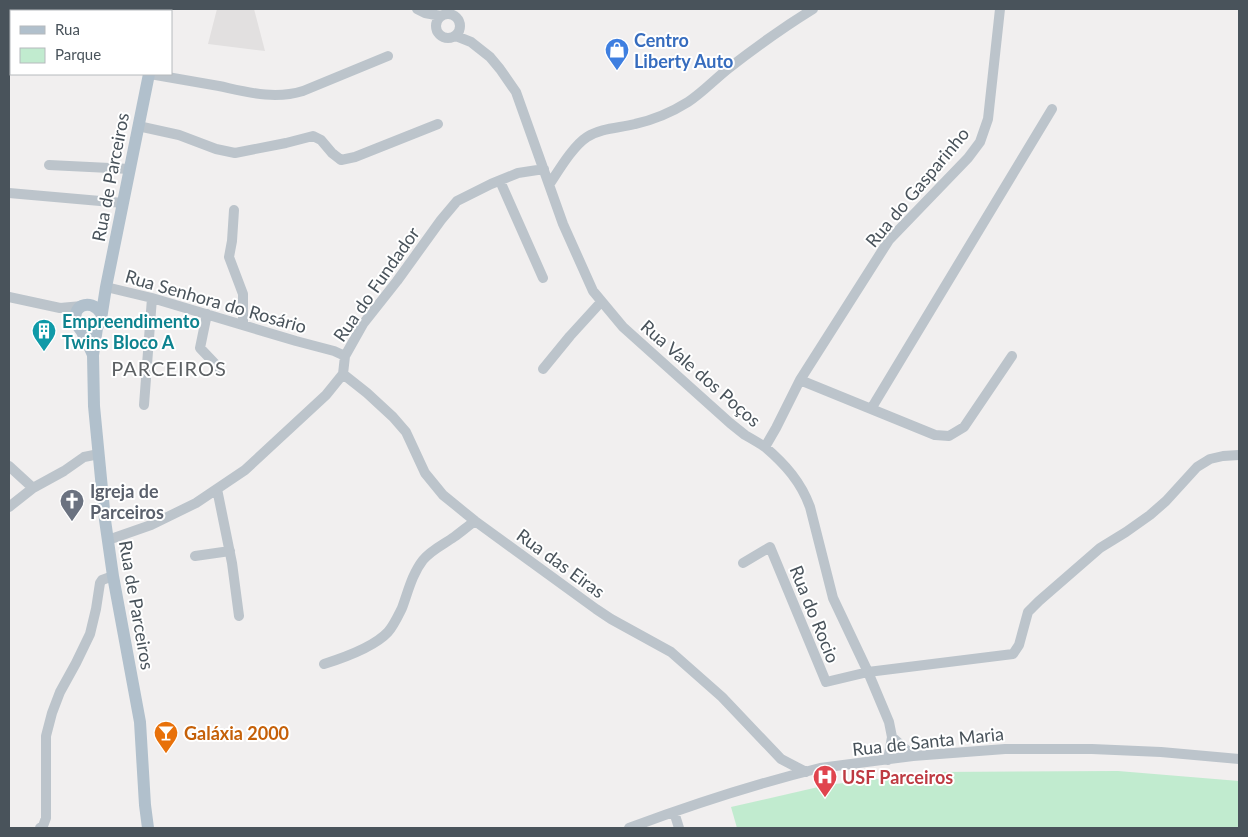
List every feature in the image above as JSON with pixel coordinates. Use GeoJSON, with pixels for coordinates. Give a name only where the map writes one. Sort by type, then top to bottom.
{"type":"FeatureCollection","features":[{"type":"Feature","properties":{"kind":"main road","name":"Rua de Parceiros"},"geometry":{"type":"LineString","coordinates":[[102,313],[138,126],[150,75]]}},
{"type":"Feature","properties":{"kind":"main road"},"geometry":{"type":"LineString","coordinates":[[93,355],[79,326],[77,312],[106,287]]}},
{"type":"Feature","properties":{"kind":"main road"},"geometry":{"type":"LineString","coordinates":[[79,326],[90,332],[98,328],[101,320],[102,313],[97,308],[85,305]]}},
{"type":"Feature","properties":{"kind":"main road","name":"Rua de Parceiros"},"geometry":{"type":"LineString","coordinates":[[98,328],[93,355],[94,406],[113,576],[140,722],[148,828]]}},
{"type":"Feature","properties":{"kind":"street"},"geometry":{"type":"LineString","coordinates":[[421,11],[436,27],[438,34],[444,38],[451,38],[458,27],[460,9]]}},
{"type":"Feature","properties":{"kind":"street"},"geometry":{"type":"LineString","coordinates":[[549,184],[578,145],[586,138],[598,132],[653,119],[689,102],[730,67],[814,9]]}},
{"type":"Feature","properties":{"kind":"street","name":"Rua do Gasparinho"},"geometry":{"type":"LineString","coordinates":[[765,447],[800,380],[889,240],[968,158],[980,142],[988,119],[1000,9]]}},
{"type":"Feature","properties":{"kind":"street"},"geometry":{"type":"LineString","coordinates":[[421,11],[453,14],[458,27]]}},
{"type":"Feature","properties":{"kind":"street"},"geometry":{"type":"LineString","coordinates":[[436,27],[438,19],[446,13]]}},
{"type":"Feature","properties":{"kind":"street","name":"Rua Vale dos Poços"},"geometry":{"type":"LineString","coordinates":[[458,27],[471,42],[490,57],[516,92],[563,224],[593,291],[601,302],[623,327],[730,423],[765,447],[799,482],[810,507],[833,598],[868,672],[888,722],[892,737],[888,760]]}},
{"type":"Feature","properties":{"kind":"street"},"geometry":{"type":"LineString","coordinates":[[156,75],[276,96],[303,91],[388,56]]}},
{"type":"Feature","properties":{"kind":"street"},"geometry":{"type":"LineString","coordinates":[[872,409],[1052,109]]}},
{"type":"Feature","properties":{"kind":"street"},"geometry":{"type":"LineString","coordinates":[[138,126],[179,135],[216,149],[235,153],[313,136],[322,140],[342,160],[355,157],[438,124]]}},
{"type":"Feature","properties":{"kind":"street"},"geometry":{"type":"LineString","coordinates":[[49,165],[130,169]]}},
{"type":"Feature","properties":{"kind":"street","name":"Rua do Fundador"},"geometry":{"type":"LineString","coordinates":[[344,374],[346,356],[363,324],[457,201],[518,173],[544,169]]}},
{"type":"Feature","properties":{"kind":"street"},"geometry":{"type":"LineString","coordinates":[[500,180],[542,278]]}},
{"type":"Feature","properties":{"kind":"street"},"geometry":{"type":"LineString","coordinates":[[9,193],[123,203]]}},
{"type":"Feature","properties":{"kind":"street"},"geometry":{"type":"LineString","coordinates":[[234,210],[230,257],[242,294],[243,325]]}},
{"type":"Feature","properties":{"kind":"street","name":"Rua Senhora do Rosário"},"geometry":{"type":"LineString","coordinates":[[106,287],[208,314],[346,356]]}},
{"type":"Feature","properties":{"kind":"street"},"geometry":{"type":"LineString","coordinates":[[9,296],[60,308],[85,305]]}},
{"type":"Feature","properties":{"kind":"street"},"geometry":{"type":"LineString","coordinates":[[144,405],[152,298]]}},
{"type":"Feature","properties":{"kind":"street"},"geometry":{"type":"LineString","coordinates":[[543,369],[601,302]]}},
{"type":"Feature","properties":{"kind":"street"},"geometry":{"type":"LineString","coordinates":[[60,308],[79,326]]}},
{"type":"Feature","properties":{"kind":"street"},"geometry":{"type":"LineString","coordinates":[[208,314],[200,348],[219,368]]}},
{"type":"Feature","properties":{"kind":"street"},"geometry":{"type":"LineString","coordinates":[[800,380],[935,435],[949,436],[964,427],[1012,356]]}},
{"type":"Feature","properties":{"kind":"street"},"geometry":{"type":"LineString","coordinates":[[108,540],[151,525],[196,503],[245,470],[326,395],[344,374]]}},
{"type":"Feature","properties":{"kind":"street","name":"Rua das Eiras"},"geometry":{"type":"LineString","coordinates":[[344,374],[368,393],[406,432],[425,473],[443,495],[475,521],[596,609],[671,652],[722,697],[781,758],[806,772]]}},
{"type":"Feature","properties":{"kind":"street"},"geometry":{"type":"LineString","coordinates":[[9,507],[33,488],[64,472],[84,457],[99,454]]}},
{"type":"Feature","properties":{"kind":"street"},"geometry":{"type":"LineString","coordinates":[[868,672],[1013,654],[1018,645],[1028,612],[1039,601],[1100,548],[1150,515],[1166,501],[1197,467],[1210,459],[1239,455]]}},
{"type":"Feature","properties":{"kind":"street"},"geometry":{"type":"LineString","coordinates":[[9,466],[33,488]]}},
{"type":"Feature","properties":{"kind":"street"},"geometry":{"type":"LineString","coordinates":[[217,489],[230,551],[239,616]]}},
{"type":"Feature","properties":{"kind":"street"},"geometry":{"type":"LineString","coordinates":[[324,664],[342,658],[376,641],[388,632],[395,623],[414,575],[425,557],[475,521]]}},
{"type":"Feature","properties":{"kind":"street","name":"Rua do Rocio"},"geometry":{"type":"LineString","coordinates":[[743,563],[770,547],[826,682],[868,672]]}},
{"type":"Feature","properties":{"kind":"street"},"geometry":{"type":"LineString","coordinates":[[196,556],[230,551]]}},
{"type":"Feature","properties":{"kind":"street"},"geometry":{"type":"LineString","coordinates":[[40,828],[44,826],[46,818],[46,736],[52,713],[60,692],[90,634],[100,584],[102,580],[113,576]]}},
{"type":"Feature","properties":{"kind":"street"},"geometry":{"type":"LineString","coordinates":[[892,737],[913,756]]}},
{"type":"Feature","properties":{"kind":"street","name":"Rua de Santa Maria"},"geometry":{"type":"LineString","coordinates":[[629,828],[764,783],[820,768],[913,756],[1005,748],[1161,752],[1239,759]]}},
{"type":"Feature","properties":{"kind":"street"},"geometry":{"type":"LineString","coordinates":[[781,758],[785,778]]}},
{"type":"Feature","properties":{"kind":"street"},"geometry":{"type":"LineString","coordinates":[[674,812],[679,828]]}},
{"type":"Feature","properties":{"kind":"shaded area"},"geometry":{"type":"Polygon","coordinates":[[[217,9],[254,9],[265,51],[208,44],[217,9]]]}},
{"type":"Feature","properties":{"kind":"green space"},"geometry":{"type":"Polygon","coordinates":[[[1118,771],[1239,781],[1239,828],[737,828],[731,807],[827,785],[935,772],[1118,771]]]}},
{"type":"Feature","properties":{"kind":"place","name":"Centro Liberty Auto"},"geometry":{"type":"Point","coordinates":[617,71]}},
{"type":"Feature","properties":{"kind":"place","name":"Empreendimento Twins Bloco A"},"geometry":{"type":"Point","coordinates":[44,352]}},
{"type":"Feature","properties":{"kind":"place","name":"Igreja de Parceiros"},"geometry":{"type":"Point","coordinates":[72,522]}},
{"type":"Feature","properties":{"kind":"place","name":"Galáxia 2000"},"geometry":{"type":"Point","coordinates":[166,754]}},
{"type":"Feature","properties":{"kind":"place","name":"USF Parceiros"},"geometry":{"type":"Point","coordinates":[825,798]}},
{"type":"Feature","properties":{"kind":"district","name":"PARCEIROS"},"geometry":{"type":"Point","coordinates":[169,368]}}]}
